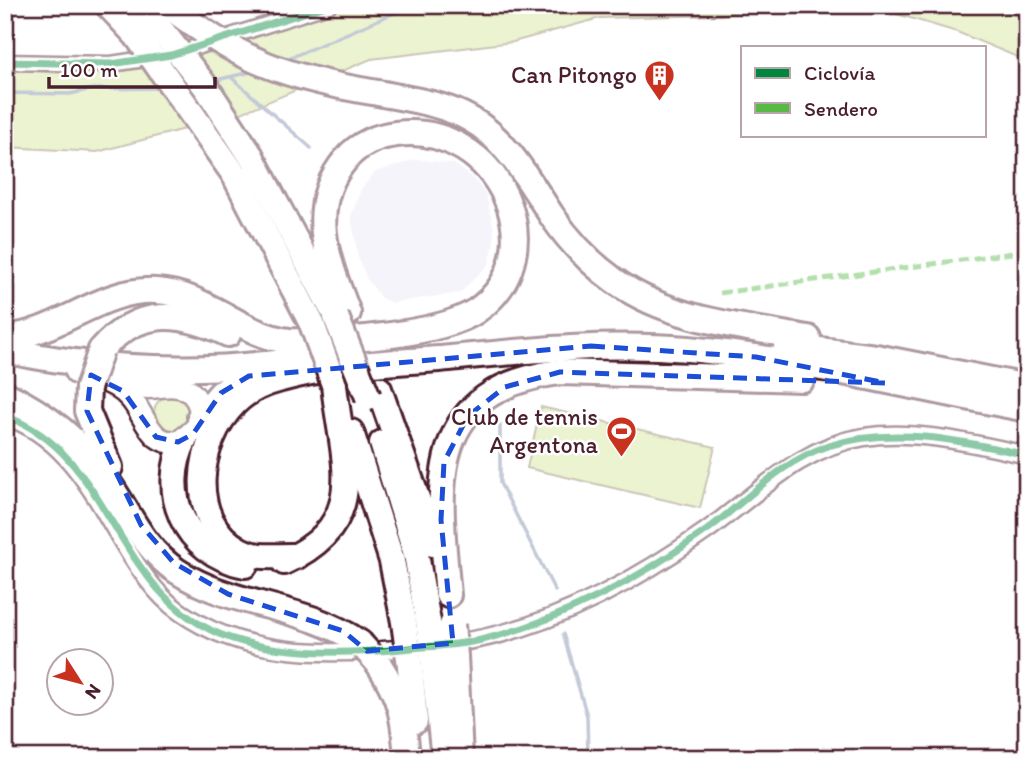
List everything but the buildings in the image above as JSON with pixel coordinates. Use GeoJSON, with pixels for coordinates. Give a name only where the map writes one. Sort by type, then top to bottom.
{"type":"FeatureCollection","features":[{"type":"Feature","properties":{"kind":"highway"},"geometry":{"type":"LineString","coordinates":[[108,5],[153,15],[203,33],[262,65],[291,75],[432,105],[472,120],[494,138],[518,166],[583,255],[618,283],[652,302],[695,316],[838,344],[876,357]]}},
{"type":"Feature","properties":{"kind":"highway"},"geometry":{"type":"LineString","coordinates":[[153,15],[206,87],[312,324],[340,369],[392,561],[428,623],[433,660],[460,758]]}},
{"type":"Feature","properties":{"kind":"highway"},"geometry":{"type":"LineString","coordinates":[[5,338],[40,333],[118,295],[139,291],[181,295],[237,325],[275,340],[289,341],[397,333],[458,321],[489,299],[501,284],[514,244],[510,209],[503,189],[477,156],[457,143],[413,131],[370,140],[349,155],[336,171],[325,195],[322,219],[324,246],[342,315],[374,393],[426,520],[448,595]]}},
{"type":"Feature","properties":{"kind":"highway"},"geometry":{"type":"LineString","coordinates":[[242,165],[342,315]]}},
{"type":"Feature","properties":{"kind":"highway"},"geometry":{"type":"LineString","coordinates":[[206,584],[174,563],[141,525],[95,435],[87,411],[91,382],[101,351],[129,326],[147,318],[165,316],[205,324],[262,349],[340,369]]}},
{"type":"Feature","properties":{"kind":"highway"},"geometry":{"type":"LineString","coordinates":[[297,556],[256,556],[226,541],[207,511],[203,491],[205,453],[222,417],[237,401],[259,387],[281,379],[544,334],[657,333],[876,357],[1027,387]]}},
{"type":"Feature","properties":{"kind":"highway"},"geometry":{"type":"LineString","coordinates":[[200,417],[221,393],[249,376],[282,370],[340,369],[591,346],[687,349],[756,357],[1027,409]]}},
{"type":"Feature","properties":{"kind":"highway"},"geometry":{"type":"LineString","coordinates":[[5,350],[78,362],[159,366],[275,363],[340,369]]}},
{"type":"Feature","properties":{"kind":"highway"},"geometry":{"type":"LineString","coordinates":[[185,439],[174,464],[173,475],[177,505],[193,535],[208,550],[241,565],[262,566],[297,556],[326,536],[339,516],[345,492],[340,369]]}},
{"type":"Feature","properties":{"kind":"highway"},"geometry":{"type":"LineString","coordinates":[[428,623],[448,595],[440,496],[444,462],[456,432],[468,416],[505,387],[531,377],[561,372],[788,377],[856,385],[886,383]]}},
{"type":"Feature","properties":{"kind":"highway"},"geometry":{"type":"LineString","coordinates":[[374,393],[416,554],[428,623],[444,758]]}},
{"type":"Feature","properties":{"kind":"highway"},"geometry":{"type":"LineString","coordinates":[[5,394],[47,417],[73,437],[106,479],[139,535],[175,570],[269,608],[310,617],[343,631],[360,643],[379,663],[393,685],[404,714],[407,758]]}},
{"type":"Feature","properties":{"kind":"highway"},"geometry":{"type":"LineString","coordinates":[[418,758],[433,660]]}},
{"type":"Feature","properties":{"kind":"main road"},"geometry":{"type":"LineString","coordinates":[[5,360],[124,391],[144,418],[150,432],[159,439],[170,442],[185,439],[195,430],[200,417],[199,405],[190,391],[174,386],[137,387],[91,382]]}},
{"type":"Feature","properties":{"kind":"main road"},"geometry":{"type":"LineString","coordinates":[[144,418],[148,400],[162,387]]}},
{"type":"Feature","properties":{"kind":"street"},"geometry":{"type":"LineString","coordinates":[[5,62],[111,64],[171,55],[329,5]]}},
{"type":"Feature","properties":{"kind":"street"},"geometry":{"type":"LineString","coordinates":[[5,416],[46,438],[71,460],[140,568],[169,603],[190,618],[240,641],[276,649],[335,653],[481,640],[557,615],[633,577],[707,530],[800,458],[826,446],[863,437],[889,435],[1027,455]]}},
{"type":"Feature","properties":{"kind":"highlighted area"},"geometry":{"type":"Polygon","coordinates":[[[591,346],[756,357],[886,383],[560,372],[505,387],[468,416],[444,462],[441,520],[453,643],[367,651],[343,631],[228,594],[174,563],[141,525],[87,411],[91,375],[123,391],[156,437],[178,442],[193,434],[221,393],[249,376],[591,346]]]}},
{"type":"Feature","properties":{"kind":"shaded area"},"geometry":{"type":"Polygon","coordinates":[[[417,159],[455,164],[473,178],[486,194],[494,229],[494,244],[489,264],[460,293],[391,303],[381,298],[367,279],[358,258],[351,216],[361,189],[375,172],[417,159]]]}},
{"type":"Feature","properties":{"kind":"green space"},"geometry":{"type":"Polygon","coordinates":[[[328,5],[777,5],[721,15],[600,18],[513,42],[371,59],[234,116],[97,152],[5,147],[5,69],[100,73],[169,63],[277,30],[330,9],[328,5]]]}},
{"type":"Feature","properties":{"kind":"green space"},"geometry":{"type":"Polygon","coordinates":[[[867,5],[1027,5],[1027,61],[957,32],[867,5]]]}},
{"type":"Feature","properties":{"kind":"green space"},"geometry":{"type":"Polygon","coordinates":[[[172,395],[185,400],[190,413],[185,426],[172,431],[159,426],[154,413],[159,400],[172,395]]]}},
{"type":"Feature","properties":{"kind":"green space","name":"Club de tennis Argentona"},"geometry":{"type":"Polygon","coordinates":[[[541,407],[715,447],[700,508],[527,468],[541,407]]]}},
{"type":"Feature","properties":{"kind":"waterway"},"geometry":{"type":"LineString","coordinates":[[285,60],[419,5]]}},
{"type":"Feature","properties":{"kind":"waterway"},"geometry":{"type":"LineString","coordinates":[[530,5],[565,10],[577,5]]}},
{"type":"Feature","properties":{"kind":"waterway"},"geometry":{"type":"LineString","coordinates":[[984,5],[1027,18]]}},
{"type":"Feature","properties":{"kind":"waterway"},"geometry":{"type":"LineString","coordinates":[[212,81],[255,71]]}},
{"type":"Feature","properties":{"kind":"waterway"},"geometry":{"type":"LineString","coordinates":[[232,78],[311,148]]}},
{"type":"Feature","properties":{"kind":"waterway"},"geometry":{"type":"LineString","coordinates":[[5,93],[70,94],[92,89],[163,88]]}},
{"type":"Feature","properties":{"kind":"waterway"},"geometry":{"type":"LineString","coordinates":[[500,425],[500,483],[555,591]]}},
{"type":"Feature","properties":{"kind":"waterway"},"geometry":{"type":"LineString","coordinates":[[563,634],[587,716],[588,758]]}},
{"type":"Feature","properties":{"kind":"marked path"},"geometry":{"type":"LineString","coordinates":[[720,293],[1027,251]]}},
{"type":"Feature","properties":{"kind":"cycle path"},"geometry":{"type":"LineString","coordinates":[[5,62],[111,64],[171,55],[329,5]]}},
{"type":"Feature","properties":{"kind":"cycle path"},"geometry":{"type":"LineString","coordinates":[[5,416],[43,436],[72,463],[140,566],[166,598],[200,624],[243,642],[282,649],[323,652],[382,651],[465,643],[543,621],[601,595],[656,564],[707,530],[780,471],[811,452],[828,446],[877,437],[928,437],[1027,455]]}},
{"type":"Feature","properties":{"kind":"place","name":"Can Pitongo"},"geometry":{"type":"Point","coordinates":[660,102]}},
{"type":"Feature","properties":{"kind":"place","name":"Club de tennis Argentona"},"geometry":{"type":"Point","coordinates":[621,458]}}]}
